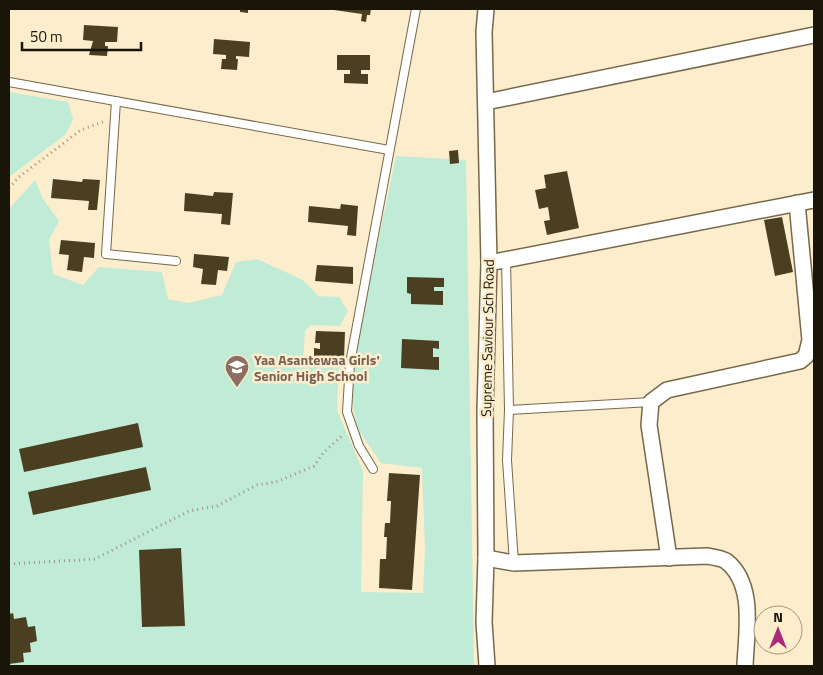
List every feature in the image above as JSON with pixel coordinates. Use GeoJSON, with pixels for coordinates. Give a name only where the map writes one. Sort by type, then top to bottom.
{"type":"FeatureCollection","features":[{"type":"Feature","properties":{"kind":"street","name":"Supreme Saviour Sch Road"},"geometry":{"type":"LineString","coordinates":[[486,9],[484,32],[489,263],[485,411],[486,558],[484,622],[487,666]]}},
{"type":"Feature","properties":{"kind":"street"},"geometry":{"type":"LineString","coordinates":[[486,102],[814,35]]}},
{"type":"Feature","properties":{"kind":"street"},"geometry":{"type":"LineString","coordinates":[[489,263],[814,200]]}},
{"type":"Feature","properties":{"kind":"street"},"geometry":{"type":"LineString","coordinates":[[669,558],[649,425],[652,402],[667,390],[800,361],[812,349],[797,203]]}},
{"type":"Feature","properties":{"kind":"street"},"geometry":{"type":"LineString","coordinates":[[486,558],[514,563],[707,556],[724,560],[736,572],[747,606],[745,666]]}},
{"type":"Feature","properties":{"kind":"lane"},"geometry":{"type":"LineString","coordinates":[[373,469],[359,446],[347,412],[350,363],[416,9]]}},
{"type":"Feature","properties":{"kind":"lane"},"geometry":{"type":"LineString","coordinates":[[9,82],[389,150]]}},
{"type":"Feature","properties":{"kind":"lane"},"geometry":{"type":"LineString","coordinates":[[116,101],[106,254],[176,261]]}},
{"type":"Feature","properties":{"kind":"lane"},"geometry":{"type":"LineString","coordinates":[[506,259],[509,410],[507,460],[514,563]]}},
{"type":"Feature","properties":{"kind":"lane"},"geometry":{"type":"LineString","coordinates":[[509,410],[652,402]]}},
{"type":"Feature","properties":{"kind":"path"},"geometry":{"type":"LineString","coordinates":[[9,188],[18,177],[81,130],[114,117]]}},
{"type":"Feature","properties":{"kind":"path"},"geometry":{"type":"LineString","coordinates":[[9,564],[95,559],[190,511],[217,506],[257,485],[276,482],[314,466],[323,453],[352,426]]}},
{"type":"Feature","properties":{"kind":"green space"},"geometry":{"type":"Polygon","coordinates":[[[9,92],[68,102],[73,119],[66,134],[9,177],[9,92]]]}},
{"type":"Feature","properties":{"kind":"green space"},"geometry":{"type":"Polygon","coordinates":[[[396,156],[466,160],[474,666],[9,666],[9,209],[35,180],[43,199],[59,221],[49,240],[53,274],[83,285],[99,267],[162,272],[168,299],[188,303],[222,295],[236,262],[257,259],[303,280],[318,296],[339,297],[348,311],[340,326],[311,325],[305,331],[303,363],[339,365],[337,410],[363,471],[361,592],[423,593],[425,549],[422,468],[381,463],[357,428],[351,395],[357,341],[396,156]]]}},
{"type":"Feature","properties":{"kind":"building"},"geometry":{"type":"Polygon","coordinates":[[[240,9],[248,9],[248,13],[240,12],[240,9]]]}},
{"type":"Feature","properties":{"kind":"building"},"geometry":{"type":"Polygon","coordinates":[[[327,9],[371,9],[370,15],[367,15],[366,22],[361,21],[362,14],[327,9]]]}},
{"type":"Feature","properties":{"kind":"building"},"geometry":{"type":"Polygon","coordinates":[[[84,25],[118,27],[117,42],[105,42],[105,46],[108,46],[107,56],[89,55],[93,41],[83,40],[84,25]]]}},
{"type":"Feature","properties":{"kind":"building"},"geometry":{"type":"Polygon","coordinates":[[[214,39],[250,42],[249,57],[236,56],[236,59],[238,59],[237,70],[221,69],[222,59],[226,59],[226,55],[213,54],[214,39]]]}},
{"type":"Feature","properties":{"kind":"building"},"geometry":{"type":"Polygon","coordinates":[[[337,55],[370,55],[370,70],[361,70],[361,74],[368,74],[368,84],[344,83],[344,74],[350,74],[350,70],[337,70],[337,55]]]}},
{"type":"Feature","properties":{"kind":"building"},"geometry":{"type":"Polygon","coordinates":[[[458,150],[459,163],[450,164],[449,151],[458,150]]]}},
{"type":"Feature","properties":{"kind":"building"},"geometry":{"type":"Polygon","coordinates":[[[567,171],[579,228],[547,235],[544,221],[550,220],[548,207],[539,209],[535,190],[546,188],[544,175],[567,171]]]}},
{"type":"Feature","properties":{"kind":"building"},"geometry":{"type":"Polygon","coordinates":[[[53,179],[82,182],[83,179],[100,180],[97,210],[88,210],[89,201],[51,198],[53,179]]]}},
{"type":"Feature","properties":{"kind":"building"},"geometry":{"type":"Polygon","coordinates":[[[214,192],[233,193],[230,225],[221,224],[222,214],[184,211],[185,193],[213,196],[214,192]]]}},
{"type":"Feature","properties":{"kind":"building"},"geometry":{"type":"Polygon","coordinates":[[[341,204],[358,206],[356,236],[347,235],[348,226],[308,222],[309,206],[340,209],[341,204]]]}},
{"type":"Feature","properties":{"kind":"building"},"geometry":{"type":"Polygon","coordinates":[[[782,217],[793,272],[775,276],[764,220],[782,217]]]}},
{"type":"Feature","properties":{"kind":"building"},"geometry":{"type":"Polygon","coordinates":[[[61,240],[95,243],[94,258],[84,257],[82,272],[67,270],[69,255],[59,254],[61,240]]]}},
{"type":"Feature","properties":{"kind":"building"},"geometry":{"type":"Polygon","coordinates":[[[194,254],[229,257],[227,271],[218,270],[216,285],[201,284],[203,269],[193,267],[194,254]]]}},
{"type":"Feature","properties":{"kind":"building"},"geometry":{"type":"Polygon","coordinates":[[[317,265],[353,267],[353,284],[315,281],[317,265]]]}},
{"type":"Feature","properties":{"kind":"building"},"geometry":{"type":"Polygon","coordinates":[[[407,277],[444,278],[444,287],[434,287],[434,291],[443,291],[443,305],[411,304],[411,294],[407,293],[407,277]]]}},
{"type":"Feature","properties":{"kind":"building"},"geometry":{"type":"Polygon","coordinates":[[[316,331],[345,332],[344,359],[314,357],[314,348],[320,349],[320,343],[315,343],[316,331]]]}},
{"type":"Feature","properties":{"kind":"building"},"geometry":{"type":"Polygon","coordinates":[[[402,339],[439,341],[439,349],[433,348],[433,357],[439,357],[439,370],[401,368],[402,339]]]}},
{"type":"Feature","properties":{"kind":"building"},"geometry":{"type":"Polygon","coordinates":[[[138,423],[143,447],[24,472],[19,449],[138,423]]]}},
{"type":"Feature","properties":{"kind":"building"},"geometry":{"type":"Polygon","coordinates":[[[146,467],[151,490],[33,515],[28,492],[146,467]]]}},
{"type":"Feature","properties":{"kind":"building"},"geometry":{"type":"Polygon","coordinates":[[[389,473],[420,475],[412,590],[379,588],[380,559],[386,559],[387,537],[384,537],[385,523],[390,523],[391,501],[387,501],[389,473]]]}},
{"type":"Feature","properties":{"kind":"building"},"geometry":{"type":"Polygon","coordinates":[[[181,548],[185,626],[142,627],[139,550],[181,548]]]}},
{"type":"Feature","properties":{"kind":"building"},"geometry":{"type":"Polygon","coordinates":[[[13,613],[14,619],[26,617],[28,627],[35,626],[37,641],[30,643],[31,652],[23,653],[24,662],[9,664],[9,614],[13,613]]]}},
{"type":"Feature","properties":{"kind":"place","name":"Yaa Asantewaa Girls' Senior High School"},"geometry":{"type":"Point","coordinates":[237,388]}}]}
